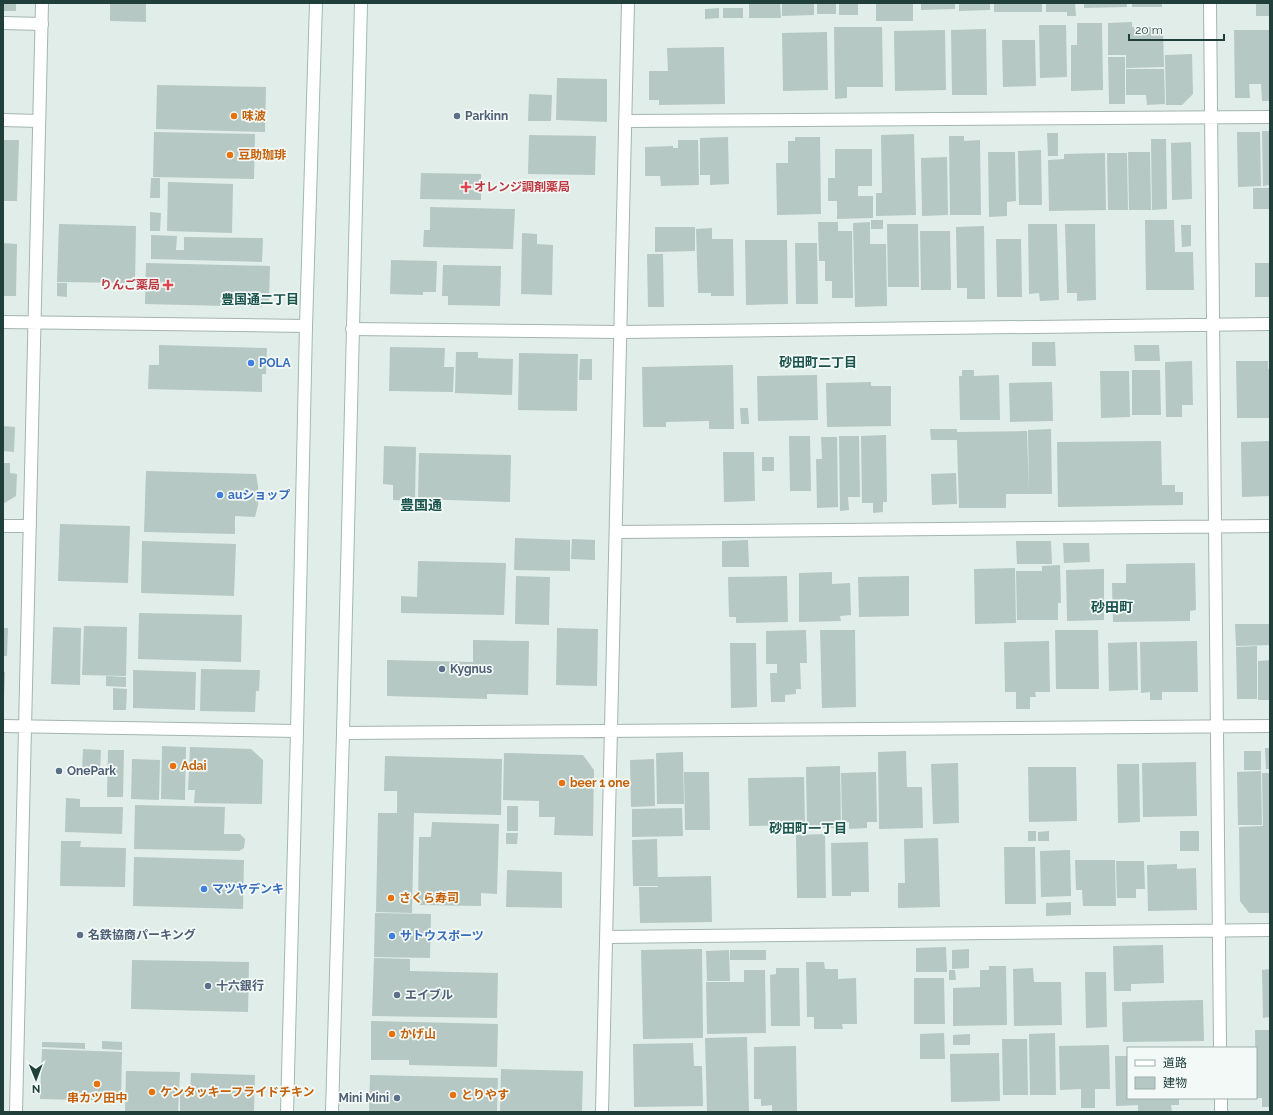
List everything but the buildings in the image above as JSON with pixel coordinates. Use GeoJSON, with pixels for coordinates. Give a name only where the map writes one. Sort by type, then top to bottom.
{"type":"FeatureCollection","features":[{"type":"Feature","properties":{"kind":"street"},"geometry":{"type":"LineString","coordinates":[[16,1112],[42,3]]}},
{"type":"Feature","properties":{"kind":"street"},"geometry":{"type":"LineString","coordinates":[[287,1112],[298,731],[306,326],[316,3]]}},
{"type":"Feature","properties":{"kind":"street"},"geometry":{"type":"LineString","coordinates":[[332,1112],[361,3]]}},
{"type":"Feature","properties":{"kind":"street"},"geometry":{"type":"LineString","coordinates":[[602,1112],[628,3]]}},
{"type":"Feature","properties":{"kind":"street"},"geometry":{"type":"LineString","coordinates":[[1210,3],[1220,1047]]}},
{"type":"Feature","properties":{"kind":"street"},"geometry":{"type":"LineString","coordinates":[[3,23],[42,24]]}},
{"type":"Feature","properties":{"kind":"street"},"geometry":{"type":"LineString","coordinates":[[625,121],[1270,117]]}},
{"type":"Feature","properties":{"kind":"street"},"geometry":{"type":"LineString","coordinates":[[3,120],[39,121]]}},
{"type":"Feature","properties":{"kind":"street"},"geometry":{"type":"LineString","coordinates":[[3,322],[306,326]]}},
{"type":"Feature","properties":{"kind":"street"},"geometry":{"type":"LineString","coordinates":[[352,329],[621,332],[1270,324]]}},
{"type":"Feature","properties":{"kind":"street"},"geometry":{"type":"LineString","coordinates":[[3,526],[30,526]]}},
{"type":"Feature","properties":{"kind":"street"},"geometry":{"type":"LineString","coordinates":[[616,532],[1270,526]]}},
{"type":"Feature","properties":{"kind":"street"},"geometry":{"type":"LineString","coordinates":[[3,726],[298,731]]}},
{"type":"Feature","properties":{"kind":"street"},"geometry":{"type":"LineString","coordinates":[[343,733],[1270,726]]}},
{"type":"Feature","properties":{"kind":"street"},"geometry":{"type":"LineString","coordinates":[[606,937],[1270,930]]}},
{"type":"Feature","properties":{"kind":"street"},"geometry":{"type":"LineString","coordinates":[[1221,1099],[1221,1112]]}},
{"type":"Feature","properties":{"kind":"place","name":"味波"},"geometry":{"type":"Point","coordinates":[234,116]}},
{"type":"Feature","properties":{"kind":"place","name":"Parkinn"},"geometry":{"type":"Point","coordinates":[457,116]}},
{"type":"Feature","properties":{"kind":"place","name":"豆助珈琲"},"geometry":{"type":"Point","coordinates":[230,155]}},
{"type":"Feature","properties":{"kind":"place","name":"オレンジ調剤薬局"},"geometry":{"type":"Point","coordinates":[466,187]}},
{"type":"Feature","properties":{"kind":"place","name":"りんご薬局"},"geometry":{"type":"Point","coordinates":[168,285]}},
{"type":"Feature","properties":{"kind":"place","name":"POLA"},"geometry":{"type":"Point","coordinates":[251,363]}},
{"type":"Feature","properties":{"kind":"place","name":"auショップ"},"geometry":{"type":"Point","coordinates":[220,495]}},
{"type":"Feature","properties":{"kind":"place","name":"Kygnus"},"geometry":{"type":"Point","coordinates":[442,669]}},
{"type":"Feature","properties":{"kind":"place","name":"Adai"},"geometry":{"type":"Point","coordinates":[173,766]}},
{"type":"Feature","properties":{"kind":"place","name":"OnePark"},"geometry":{"type":"Point","coordinates":[59,771]}},
{"type":"Feature","properties":{"kind":"place","name":"beer 1 one"},"geometry":{"type":"Point","coordinates":[562,783]}},
{"type":"Feature","properties":{"kind":"place","name":"マツヤデンキ"},"geometry":{"type":"Point","coordinates":[204,889]}},
{"type":"Feature","properties":{"kind":"place","name":"さくら寿司"},"geometry":{"type":"Point","coordinates":[391,898]}},
{"type":"Feature","properties":{"kind":"place","name":"名鉄協商パーキング"},"geometry":{"type":"Point","coordinates":[80,935]}},
{"type":"Feature","properties":{"kind":"place","name":"サトウスポーツ"},"geometry":{"type":"Point","coordinates":[392,936]}},
{"type":"Feature","properties":{"kind":"place","name":"十六銀行"},"geometry":{"type":"Point","coordinates":[208,986]}},
{"type":"Feature","properties":{"kind":"place","name":"エイブル"},"geometry":{"type":"Point","coordinates":[397,995]}},
{"type":"Feature","properties":{"kind":"place","name":"かげ山"},"geometry":{"type":"Point","coordinates":[392,1034]}},
{"type":"Feature","properties":{"kind":"place","name":"串カツ田中"},"geometry":{"type":"Point","coordinates":[97,1084]}},
{"type":"Feature","properties":{"kind":"place","name":"ケンタッキーフライドチキン"},"geometry":{"type":"Point","coordinates":[152,1092]}},
{"type":"Feature","properties":{"kind":"place","name":"とりやす"},"geometry":{"type":"Point","coordinates":[453,1095]}},
{"type":"Feature","properties":{"kind":"place","name":"Mini Mini"},"geometry":{"type":"Point","coordinates":[397,1098]}},
{"type":"Feature","properties":{"kind":"district","name":"豊国通二丁目"},"geometry":{"type":"Point","coordinates":[260,299]}},
{"type":"Feature","properties":{"kind":"district","name":"砂田町二丁目"},"geometry":{"type":"Point","coordinates":[818,362]}},
{"type":"Feature","properties":{"kind":"district","name":"豊国通"},"geometry":{"type":"Point","coordinates":[421,505]}},
{"type":"Feature","properties":{"kind":"district","name":"砂田町"},"geometry":{"type":"Point","coordinates":[1112,607]}},
{"type":"Feature","properties":{"kind":"district","name":"砂田町一丁目"},"geometry":{"type":"Point","coordinates":[808,828]}}]}
